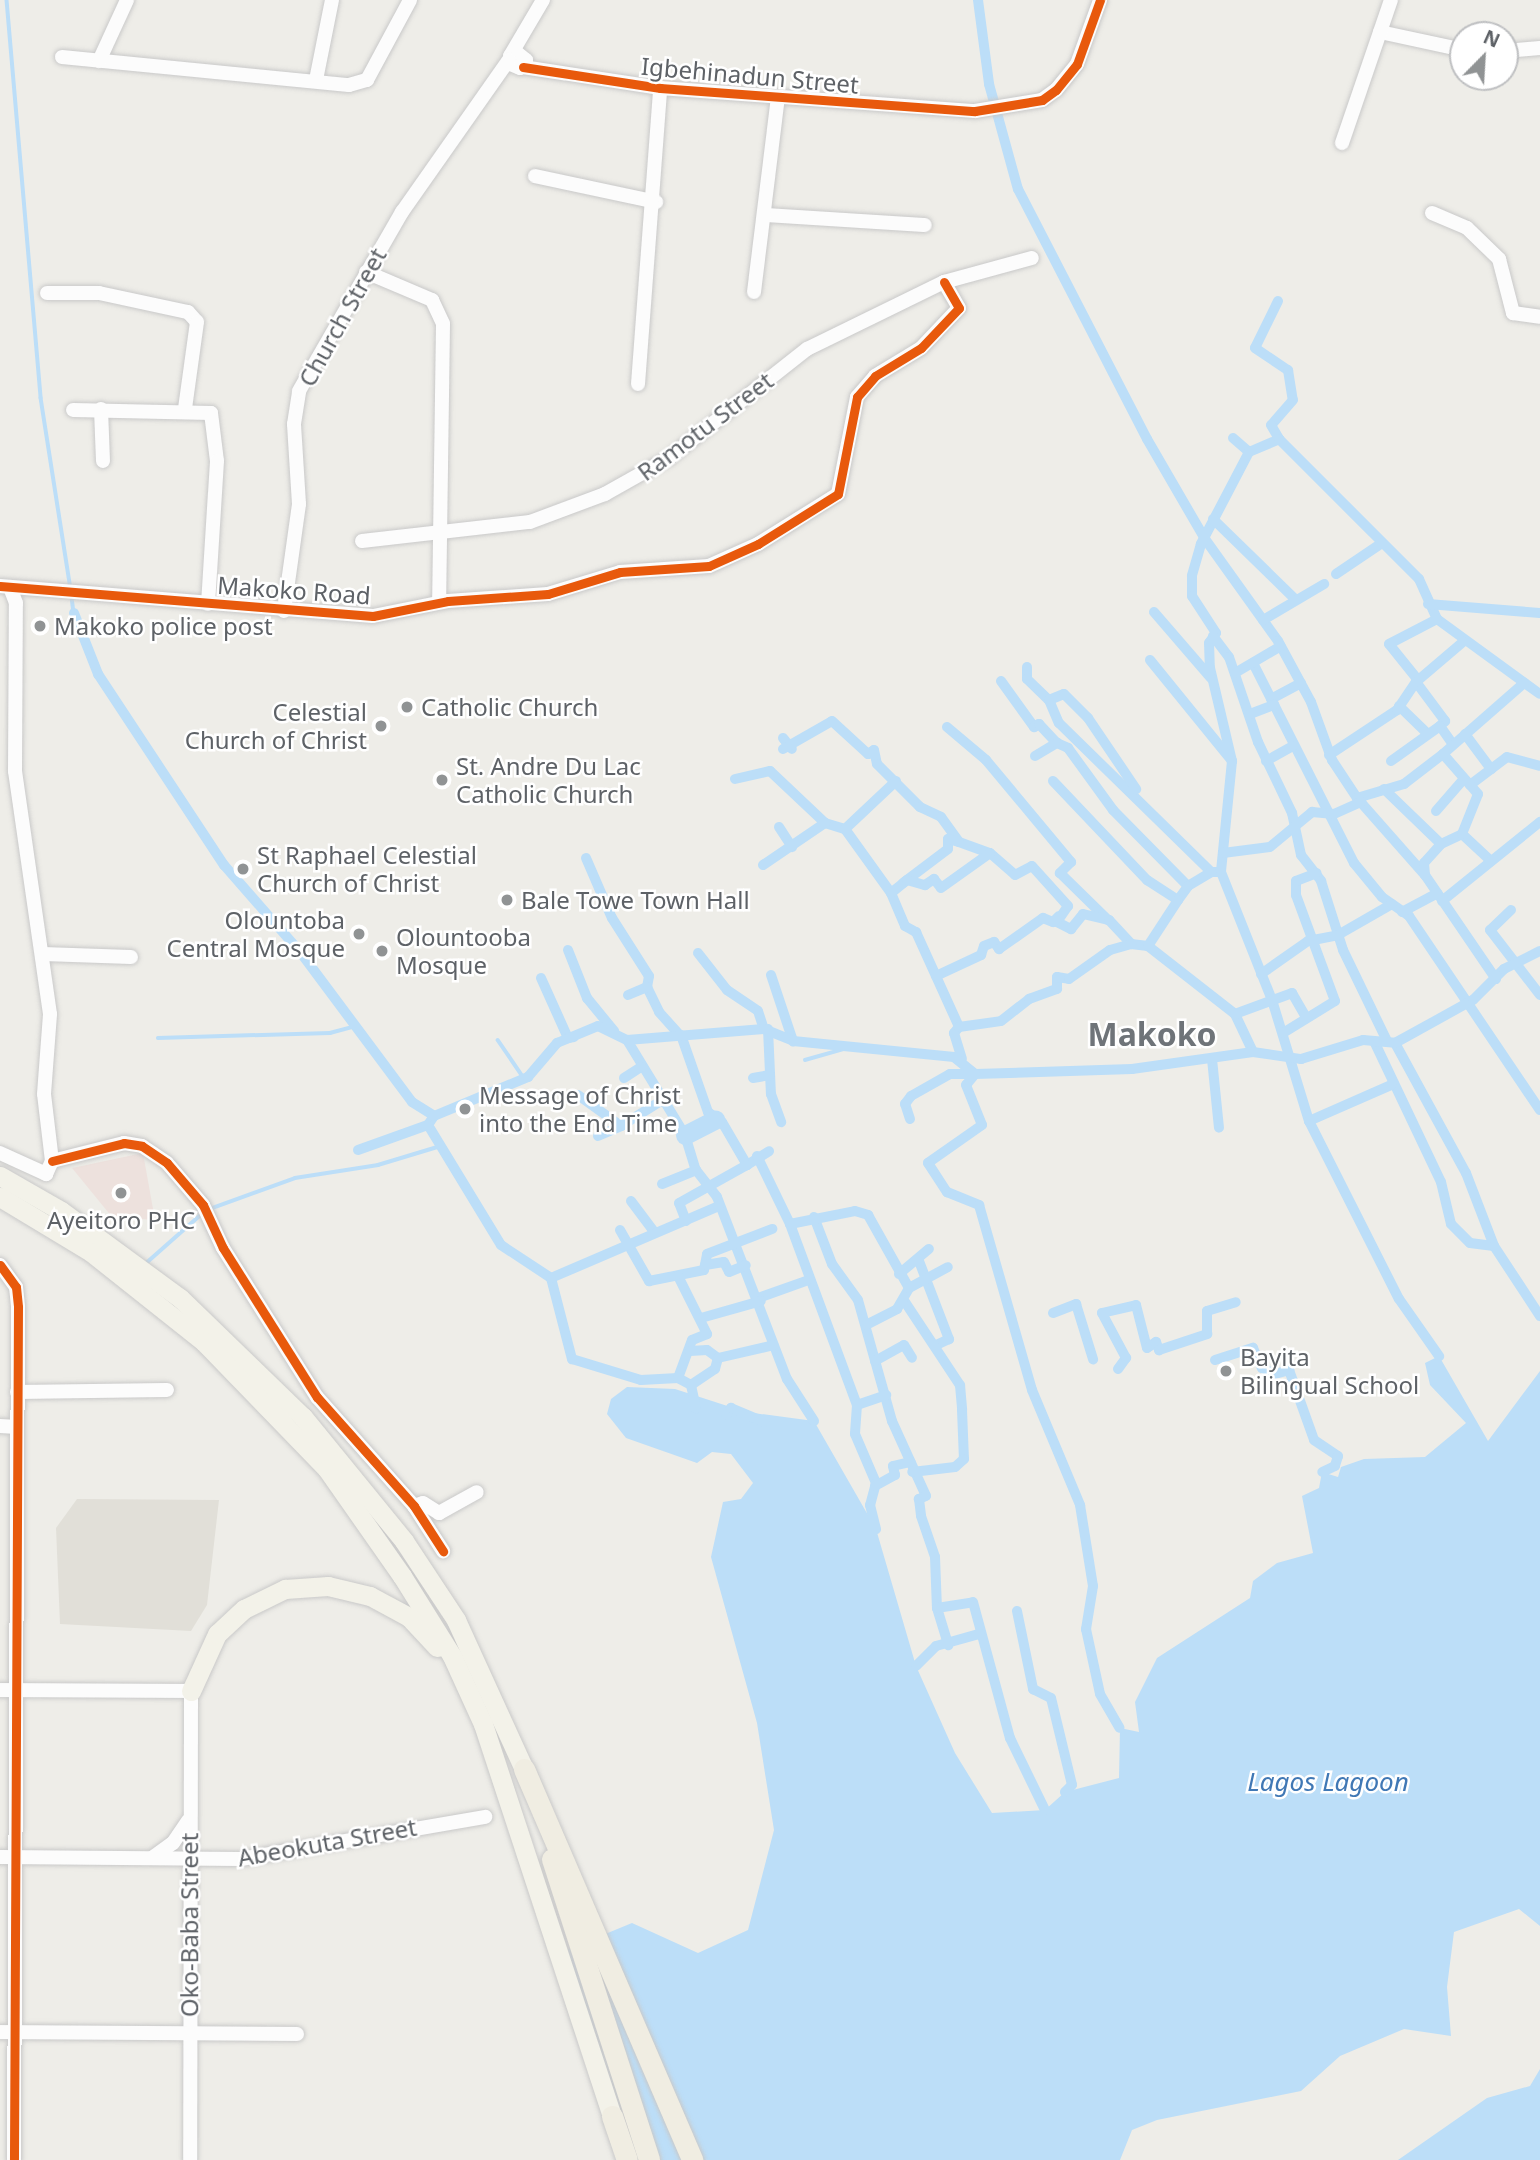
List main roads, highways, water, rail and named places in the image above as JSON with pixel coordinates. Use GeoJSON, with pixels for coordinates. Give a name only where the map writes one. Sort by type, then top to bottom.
{"type":"FeatureCollection","features":[{"type":"Feature","properties":{"kind":"highway"},"geometry":{"type":"LineString","coordinates":[[524,1769],[649,2160]]}},
{"type":"Feature","properties":{"kind":"highway"},"geometry":{"type":"LineString","coordinates":[[524,1769],[692,2160]]}},
{"type":"Feature","properties":{"kind":"highway"},"geometry":{"type":"LineString","coordinates":[[612,2116],[620,2160]]}},
{"type":"Feature","properties":{"kind":"highway"},"geometry":{"type":"LineString","coordinates":[[612,2116],[627,2160]]}},
{"type":"Feature","properties":{"kind":"main road"},"geometry":{"type":"LineString","coordinates":[[0,1176],[175,1305],[293,1407],[371,1498],[456,1620],[503,1714],[524,1769]]}},
{"type":"Feature","properties":{"kind":"main road"},"geometry":{"type":"LineString","coordinates":[[0,1197],[96,1245]]}},
{"type":"Feature","properties":{"kind":"main road"},"geometry":{"type":"LineString","coordinates":[[175,1305],[327,1469],[428,1615],[483,1724],[612,2116]]}},
{"type":"Feature","properties":{"kind":"main road"},"geometry":{"type":"LineString","coordinates":[[191,1691],[217,1633],[244,1609],[285,1589],[328,1586],[370,1595],[409,1616],[470,1694]]}},
{"type":"Feature","properties":{"kind":"water","name":"Lagos Lagoon"},"geometry":{"type":"Polygon","coordinates":[[[1439,1356],[1488,1441],[1540,1371],[1540,1926],[1519,1909],[1454,1932],[1447,1987],[1451,2036],[1404,2029],[1340,2056],[1301,2091],[1157,2120],[1132,2130],[1120,2160],[616,2160],[559,1953],[632,1923],[698,1953],[748,1930],[774,1830],[757,1723],[711,1557],[723,1502],[741,1499],[753,1483],[731,1454],[712,1452],[697,1463],[626,1438],[607,1414],[611,1399],[627,1387],[675,1389],[746,1412],[814,1421],[876,1529],[916,1666],[955,1753],[992,1813],[1045,1810],[1065,1792],[1119,1778],[1120,1728],[1139,1732],[1135,1702],[1157,1658],[1250,1598],[1253,1581],[1277,1563],[1313,1553],[1302,1496],[1319,1488],[1322,1472],[1338,1477],[1341,1467],[1364,1459],[1425,1457],[1466,1423],[1430,1385],[1425,1363],[1439,1356]]]}},
{"type":"Feature","properties":{"kind":"water"},"geometry":{"type":"Polygon","coordinates":[[[1540,2069],[1540,2160],[1398,2160],[1487,2098],[1530,2086],[1540,2069]]]}},
{"type":"Feature","properties":{"kind":"waterway"},"geometry":{"type":"LineString","coordinates":[[7,0],[41,398],[71,589]]}},
{"type":"Feature","properties":{"kind":"waterway"},"geometry":{"type":"LineString","coordinates":[[978,0],[989,84],[1018,189],[1147,439],[1205,539],[1278,641],[1311,702],[1332,760],[1357,798],[1404,784],[1443,754]]}},
{"type":"Feature","properties":{"kind":"waterway"},"geometry":{"type":"LineString","coordinates":[[1278,301],[1255,348],[1288,370],[1293,400],[1271,425],[1279,439]]}},
{"type":"Feature","properties":{"kind":"waterway"},"geometry":{"type":"LineString","coordinates":[[1233,438],[1249,452],[1279,439],[1419,579],[1437,619],[1540,694]]}},
{"type":"Feature","properties":{"kind":"waterway"},"geometry":{"type":"LineString","coordinates":[[1249,452],[1201,544],[1192,576],[1192,596],[1216,633],[1209,643],[1210,668],[1232,761],[1221,872],[1272,1000],[1309,1121],[1399,1299],[1439,1356]]}},
{"type":"Feature","properties":{"kind":"waterway"},"geometry":{"type":"LineString","coordinates":[[1213,519],[1295,599]]}},
{"type":"Feature","properties":{"kind":"waterway"},"geometry":{"type":"LineString","coordinates":[[1336,574],[1382,543]]}},
{"type":"Feature","properties":{"kind":"waterway"},"geometry":{"type":"LineString","coordinates":[[1263,620],[1324,584]]}},
{"type":"Feature","properties":{"kind":"waterway"},"geometry":{"type":"LineString","coordinates":[[72,597],[74,613]]}},
{"type":"Feature","properties":{"kind":"waterway"},"geometry":{"type":"LineString","coordinates":[[1428,604],[1540,613]]}},
{"type":"Feature","properties":{"kind":"waterway"},"geometry":{"type":"LineString","coordinates":[[1154,612],[1211,678]]}},
{"type":"Feature","properties":{"kind":"waterway"},"geometry":{"type":"LineString","coordinates":[[74,613],[98,674],[224,865],[301,953],[412,1102],[434,1116],[428,1125],[501,1245],[551,1278],[572,1359],[641,1380],[678,1378],[691,1385],[696,1408]]}},
{"type":"Feature","properties":{"kind":"waterway"},"geometry":{"type":"LineString","coordinates":[[1418,680],[1389,644],[1437,619]]}},
{"type":"Feature","properties":{"kind":"waterway"},"geometry":{"type":"LineString","coordinates":[[1213,636],[1229,657],[1258,742],[1292,813],[1301,855],[1321,881],[1343,950],[1387,1041]]}},
{"type":"Feature","properties":{"kind":"waterway"},"geometry":{"type":"LineString","coordinates":[[1329,755],[1397,710],[1416,682],[1463,642]]}},
{"type":"Feature","properties":{"kind":"waterway"},"geometry":{"type":"LineString","coordinates":[[1235,673],[1281,646]]}},
{"type":"Feature","properties":{"kind":"waterway"},"geometry":{"type":"LineString","coordinates":[[1150,660],[1232,761]]}},
{"type":"Feature","properties":{"kind":"waterway"},"geometry":{"type":"LineString","coordinates":[[1253,663],[1354,863],[1382,897],[1409,916],[1540,1110]]}},
{"type":"Feature","properties":{"kind":"waterway"},"geometry":{"type":"LineString","coordinates":[[1027,667],[1027,679],[1049,700],[1059,723],[1211,872],[1221,872]]}},
{"type":"Feature","properties":{"kind":"waterway"},"geometry":{"type":"LineString","coordinates":[[1001,681],[1034,727],[1039,724],[1057,743]]}},
{"type":"Feature","properties":{"kind":"waterway"},"geometry":{"type":"LineString","coordinates":[[1416,682],[1445,721],[1440,726],[1452,743]]}},
{"type":"Feature","properties":{"kind":"waterway"},"geometry":{"type":"LineString","coordinates":[[1271,699],[1301,683]]}},
{"type":"Feature","properties":{"kind":"waterway"},"geometry":{"type":"LineString","coordinates":[[1462,834],[1478,794],[1443,754],[1524,683]]}},
{"type":"Feature","properties":{"kind":"waterway"},"geometry":{"type":"LineString","coordinates":[[1049,700],[1064,694],[1088,718],[1136,789]]}},
{"type":"Feature","properties":{"kind":"waterway"},"geometry":{"type":"LineString","coordinates":[[1250,714],[1274,705]]}},
{"type":"Feature","properties":{"kind":"waterway"},"geometry":{"type":"LineString","coordinates":[[1399,706],[1428,734]]}},
{"type":"Feature","properties":{"kind":"waterway"},"geometry":{"type":"LineString","coordinates":[[783,749],[832,721],[868,754],[874,750],[877,764],[920,807],[941,817],[959,842],[990,853],[1015,875],[1032,866],[1068,906],[1057,922],[1071,929],[1083,914],[1109,920],[1131,944],[1148,946],[1235,1014],[1253,1052]]}},
{"type":"Feature","properties":{"kind":"waterway"},"geometry":{"type":"LineString","coordinates":[[1391,761],[1440,726]]}},
{"type":"Feature","properties":{"kind":"waterway"},"geometry":{"type":"LineString","coordinates":[[947,727],[986,760],[1071,862],[1060,873],[1108,920]]}},
{"type":"Feature","properties":{"kind":"waterway"},"geometry":{"type":"LineString","coordinates":[[1465,734],[1491,769]]}},
{"type":"Feature","properties":{"kind":"waterway"},"geometry":{"type":"LineString","coordinates":[[783,738],[792,749]]}},
{"type":"Feature","properties":{"kind":"waterway"},"geometry":{"type":"LineString","coordinates":[[1035,756],[1057,743],[1068,748],[1113,810],[1188,886],[1211,872]]}},
{"type":"Feature","properties":{"kind":"waterway"},"geometry":{"type":"LineString","coordinates":[[1266,761],[1293,746]]}},
{"type":"Feature","properties":{"kind":"waterway"},"geometry":{"type":"LineString","coordinates":[[1470,785],[1507,757],[1540,766]]}},
{"type":"Feature","properties":{"kind":"waterway"},"geometry":{"type":"LineString","coordinates":[[735,779],[770,771],[825,823],[845,829]]}},
{"type":"Feature","properties":{"kind":"waterway"},"geometry":{"type":"LineString","coordinates":[[896,781],[845,829],[891,893],[905,926],[916,932],[959,1027],[954,1033],[962,1059]]}},
{"type":"Feature","properties":{"kind":"waterway"},"geometry":{"type":"LineString","coordinates":[[1053,781],[1147,880],[1178,900],[1188,886]]}},
{"type":"Feature","properties":{"kind":"waterway"},"geometry":{"type":"LineString","coordinates":[[1436,811],[1462,781]]}},
{"type":"Feature","properties":{"kind":"waterway"},"geometry":{"type":"LineString","coordinates":[[1384,789],[1441,844],[1462,834],[1490,860]]}},
{"type":"Feature","properties":{"kind":"waterway"},"geometry":{"type":"LineString","coordinates":[[1357,798],[1425,875],[1496,979]]}},
{"type":"Feature","properties":{"kind":"waterway"},"geometry":{"type":"LineString","coordinates":[[1223,853],[1270,847],[1312,812],[1334,814],[1361,802]]}},
{"type":"Feature","properties":{"kind":"waterway"},"geometry":{"type":"LineString","coordinates":[[1442,901],[1540,822]]}},
{"type":"Feature","properties":{"kind":"waterway"},"geometry":{"type":"LineString","coordinates":[[763,865],[825,823]]}},
{"type":"Feature","properties":{"kind":"waterway"},"geometry":{"type":"LineString","coordinates":[[779,827],[792,847]]}},
{"type":"Feature","properties":{"kind":"waterway"},"geometry":{"type":"LineString","coordinates":[[903,883],[948,849],[948,839],[959,842]]}},
{"type":"Feature","properties":{"kind":"waterway"},"geometry":{"type":"LineString","coordinates":[[1425,875],[1424,863],[1441,844]]}},
{"type":"Feature","properties":{"kind":"waterway"},"geometry":{"type":"LineString","coordinates":[[891,893],[907,880],[925,885],[934,879],[941,888],[990,853]]}},
{"type":"Feature","properties":{"kind":"waterway"},"geometry":{"type":"LineString","coordinates":[[586,858],[612,918],[649,976],[647,987],[659,1012],[680,1035]]}},
{"type":"Feature","properties":{"kind":"waterway"},"geometry":{"type":"LineString","coordinates":[[1283,1033],[1335,1001],[1296,895],[1296,881],[1317,873]]}},
{"type":"Feature","properties":{"kind":"waterway"},"geometry":{"type":"LineString","coordinates":[[1402,912],[1437,893]]}},
{"type":"Feature","properties":{"kind":"waterway"},"geometry":{"type":"LineString","coordinates":[[1148,946],[1178,900]]}},
{"type":"Feature","properties":{"kind":"waterway"},"geometry":{"type":"LineString","coordinates":[[1261,974],[1308,941],[1338,935],[1392,904]]}},
{"type":"Feature","properties":{"kind":"waterway"},"geometry":{"type":"LineString","coordinates":[[1511,910],[1490,930],[1540,995]]}},
{"type":"Feature","properties":{"kind":"waterway"},"geometry":{"type":"LineString","coordinates":[[936,976],[981,955],[984,946],[994,942],[999,949],[1043,918],[1053,922],[1059,916]]}},
{"type":"Feature","properties":{"kind":"waterway"},"geometry":{"type":"LineString","coordinates":[[959,1027],[1001,1021],[1029,999],[1057,989],[1057,977],[1069,979],[1110,950],[1131,944]]}},
{"type":"Feature","properties":{"kind":"waterway"},"geometry":{"type":"LineString","coordinates":[[568,950],[587,998],[614,1031]]}},
{"type":"Feature","properties":{"kind":"waterway"},"geometry":{"type":"LineString","coordinates":[[434,1116],[528,1077],[557,1043],[598,1026],[627,1040],[764,1029],[793,1041],[954,1057],[975,1074],[1132,1069],[1253,1052],[1301,1059],[1363,1040],[1395,1043],[1473,1000],[1504,969],[1540,951]]}},
{"type":"Feature","properties":{"kind":"waterway"},"geometry":{"type":"LineString","coordinates":[[698,953],[727,990],[758,1011],[764,1029]]}},
{"type":"Feature","properties":{"kind":"waterway"},"geometry":{"type":"LineString","coordinates":[[771,975],[793,1041]]}},
{"type":"Feature","properties":{"kind":"waterway"},"geometry":{"type":"LineString","coordinates":[[541,978],[568,1038],[574,1037]]}},
{"type":"Feature","properties":{"kind":"waterway"},"geometry":{"type":"LineString","coordinates":[[628,995],[647,987]]}},
{"type":"Feature","properties":{"kind":"waterway"},"geometry":{"type":"LineString","coordinates":[[1235,1014],[1292,993],[1306,1017]]}},
{"type":"Feature","properties":{"kind":"waterway"},"geometry":{"type":"LineString","coordinates":[[158,1038],[330,1033],[357,1026]]}},
{"type":"Feature","properties":{"kind":"waterway"},"geometry":{"type":"LineString","coordinates":[[768,1029],[771,1094],[781,1122]]}},
{"type":"Feature","properties":{"kind":"waterway"},"geometry":{"type":"LineString","coordinates":[[681,1035],[708,1112],[722,1122],[747,1165],[769,1151]]}},
{"type":"Feature","properties":{"kind":"waterway"},"geometry":{"type":"LineString","coordinates":[[498,1040],[524,1078]]}},
{"type":"Feature","properties":{"kind":"waterway"},"geometry":{"type":"LineString","coordinates":[[627,1040],[685,1135],[696,1170],[717,1197],[787,1379],[814,1421]]}},
{"type":"Feature","properties":{"kind":"waterway"},"geometry":{"type":"LineString","coordinates":[[1374,1041],[1441,1182],[1451,1224],[1470,1243],[1494,1246]]}},
{"type":"Feature","properties":{"kind":"waterway"},"geometry":{"type":"LineString","coordinates":[[1395,1043],[1466,1173],[1494,1246],[1540,1316]]}},
{"type":"Feature","properties":{"kind":"waterway"},"geometry":{"type":"LineString","coordinates":[[805,1060],[847,1048]]}},
{"type":"Feature","properties":{"kind":"waterway"},"geometry":{"type":"LineString","coordinates":[[1212,1059],[1219,1128]]}},
{"type":"Feature","properties":{"kind":"waterway"},"geometry":{"type":"LineString","coordinates":[[624,1078],[641,1067]]}},
{"type":"Feature","properties":{"kind":"waterway"},"geometry":{"type":"LineString","coordinates":[[910,1119],[905,1104],[911,1096],[950,1074],[975,1074]]}},
{"type":"Feature","properties":{"kind":"waterway"},"geometry":{"type":"LineString","coordinates":[[975,1074],[966,1085],[982,1125],[928,1163],[947,1192],[979,1205],[1032,1390],[1080,1505],[1093,1586],[1086,1629],[1100,1694],[1120,1728]]}},
{"type":"Feature","properties":{"kind":"waterway"},"geometry":{"type":"LineString","coordinates":[[753,1078],[770,1075]]}},
{"type":"Feature","properties":{"kind":"waterway"},"geometry":{"type":"LineString","coordinates":[[1309,1121],[1391,1085]]}},
{"type":"Feature","properties":{"kind":"waterway"},"geometry":{"type":"LineString","coordinates":[[578,1095],[621,1126],[661,1101]]}},
{"type":"Feature","properties":{"kind":"waterway"},"geometry":{"type":"LineString","coordinates":[[685,1135],[715,1120]]}},
{"type":"Feature","properties":{"kind":"waterway"},"geometry":{"type":"LineString","coordinates":[[358,1150],[428,1125]]}},
{"type":"Feature","properties":{"kind":"waterway"},"geometry":{"type":"LineString","coordinates":[[598,1136],[621,1126]]}},
{"type":"Feature","properties":{"kind":"waterway"},"geometry":{"type":"LineString","coordinates":[[210,1209],[295,1178],[378,1165],[441,1146]]}},
{"type":"Feature","properties":{"kind":"waterway"},"geometry":{"type":"LineString","coordinates":[[757,1156],[790,1224],[857,1405],[855,1434],[876,1483],[870,1505],[876,1529]]}},
{"type":"Feature","properties":{"kind":"waterway"},"geometry":{"type":"LineString","coordinates":[[686,1221],[679,1203],[747,1165]]}},
{"type":"Feature","properties":{"kind":"waterway"},"geometry":{"type":"LineString","coordinates":[[662,1184],[696,1170]]}},
{"type":"Feature","properties":{"kind":"waterway"},"geometry":{"type":"LineString","coordinates":[[631,1201],[654,1232]]}},
{"type":"Feature","properties":{"kind":"waterway"},"geometry":{"type":"LineString","coordinates":[[551,1278],[719,1206]]}},
{"type":"Feature","properties":{"kind":"waterway"},"geometry":{"type":"LineString","coordinates":[[790,1224],[855,1211],[868,1215],[909,1288]]}},
{"type":"Feature","properties":{"kind":"waterway"},"geometry":{"type":"LineString","coordinates":[[144,1265],[203,1213]]}},
{"type":"Feature","properties":{"kind":"waterway"},"geometry":{"type":"LineString","coordinates":[[814,1217],[832,1264],[858,1300],[892,1421],[926,1496],[919,1499],[921,1516],[935,1557],[937,1608],[948,1645]]}},
{"type":"Feature","properties":{"kind":"waterway"},"geometry":{"type":"LineString","coordinates":[[620,1230],[649,1281],[704,1270],[707,1254],[772,1229]]}},
{"type":"Feature","properties":{"kind":"waterway"},"geometry":{"type":"LineString","coordinates":[[899,1274],[929,1249]]}},
{"type":"Feature","properties":{"kind":"waterway"},"geometry":{"type":"LineString","coordinates":[[919,1261],[949,1339],[936,1345]]}},
{"type":"Feature","properties":{"kind":"waterway"},"geometry":{"type":"LineString","coordinates":[[705,1265],[724,1262],[729,1272],[746,1265]]}},
{"type":"Feature","properties":{"kind":"waterway"},"geometry":{"type":"LineString","coordinates":[[866,1325],[897,1309],[909,1288],[948,1267]]}},
{"type":"Feature","properties":{"kind":"waterway"},"geometry":{"type":"LineString","coordinates":[[678,1276],[707,1334],[692,1340],[678,1378]]}},
{"type":"Feature","properties":{"kind":"waterway"},"geometry":{"type":"LineString","coordinates":[[761,1297],[806,1281]]}},
{"type":"Feature","properties":{"kind":"waterway"},"geometry":{"type":"LineString","coordinates":[[701,1318],[761,1301]]}},
{"type":"Feature","properties":{"kind":"waterway"},"geometry":{"type":"LineString","coordinates":[[905,1302],[960,1385],[962,1410],[964,1459],[955,1467],[912,1472]]}},
{"type":"Feature","properties":{"kind":"waterway"},"geometry":{"type":"LineString","coordinates":[[1118,1369],[1126,1358],[1102,1313],[1136,1305],[1147,1348],[1156,1342],[1159,1350],[1207,1334],[1207,1311],[1236,1302]]}},
{"type":"Feature","properties":{"kind":"waterway"},"geometry":{"type":"LineString","coordinates":[[1053,1313],[1076,1304],[1093,1359]]}},
{"type":"Feature","properties":{"kind":"waterway"},"geometry":{"type":"LineString","coordinates":[[691,1385],[715,1369],[718,1358],[774,1345]]}},
{"type":"Feature","properties":{"kind":"waterway"},"geometry":{"type":"LineString","coordinates":[[875,1361],[904,1345],[912,1358]]}},
{"type":"Feature","properties":{"kind":"waterway"},"geometry":{"type":"LineString","coordinates":[[1215,1360],[1253,1348],[1262,1368],[1275,1374],[1289,1370],[1314,1440],[1338,1456],[1335,1466],[1322,1472]]}},
{"type":"Feature","properties":{"kind":"waterway"},"geometry":{"type":"LineString","coordinates":[[690,1351],[707,1350],[718,1358]]}},
{"type":"Feature","properties":{"kind":"waterway"},"geometry":{"type":"LineString","coordinates":[[857,1405],[886,1395]]}},
{"type":"Feature","properties":{"kind":"waterway"},"geometry":{"type":"LineString","coordinates":[[726,1415],[731,1408],[764,1422]]}},
{"type":"Feature","properties":{"kind":"waterway"},"geometry":{"type":"LineString","coordinates":[[875,1486],[895,1475],[893,1466],[911,1462]]}},
{"type":"Feature","properties":{"kind":"waterway"},"geometry":{"type":"LineString","coordinates":[[937,1608],[973,1602],[1010,1738],[1045,1810]]}},
{"type":"Feature","properties":{"kind":"waterway"},"geometry":{"type":"LineString","coordinates":[[1017,1611],[1033,1689],[1051,1698],[1072,1785],[1065,1792]]}},
{"type":"Feature","properties":{"kind":"waterway"},"geometry":{"type":"LineString","coordinates":[[916,1666],[936,1646],[979,1634]]}},
{"type":"Feature","properties":{"kind":"place","name":"Makoko police post"},"geometry":{"type":"Point","coordinates":[40,626]}},
{"type":"Feature","properties":{"kind":"place","name":"Catholic Church"},"geometry":{"type":"Point","coordinates":[407,707]}},
{"type":"Feature","properties":{"kind":"place","name":"Celestial Church of Christ"},"geometry":{"type":"Point","coordinates":[381,726]}},
{"type":"Feature","properties":{"kind":"place","name":"St. Andre Du Lac Catholic Church"},"geometry":{"type":"Point","coordinates":[442,780]}},
{"type":"Feature","properties":{"kind":"place","name":"St Raphael Celestial Church of Christ"},"geometry":{"type":"Point","coordinates":[243,869]}},
{"type":"Feature","properties":{"kind":"place","name":"Bale Towe Town Hall"},"geometry":{"type":"Point","coordinates":[507,900]}},
{"type":"Feature","properties":{"kind":"place","name":"Olountoba Central Mosque"},"geometry":{"type":"Point","coordinates":[359,934]}},
{"type":"Feature","properties":{"kind":"place","name":"Olountooba Mosque"},"geometry":{"type":"Point","coordinates":[382,951]}},
{"type":"Feature","properties":{"kind":"place","name":"Message of Christ into the End Time"},"geometry":{"type":"Point","coordinates":[465,1109]}},
{"type":"Feature","properties":{"kind":"place","name":"Ayeitoro PHC"},"geometry":{"type":"Point","coordinates":[121,1193]}},
{"type":"Feature","properties":{"kind":"place","name":"Bayita Bilingual School"},"geometry":{"type":"Point","coordinates":[1226,1371]}},
{"type":"Feature","properties":{"kind":"district","name":"Makoko"},"geometry":{"type":"Point","coordinates":[1152,1034]}}]}
